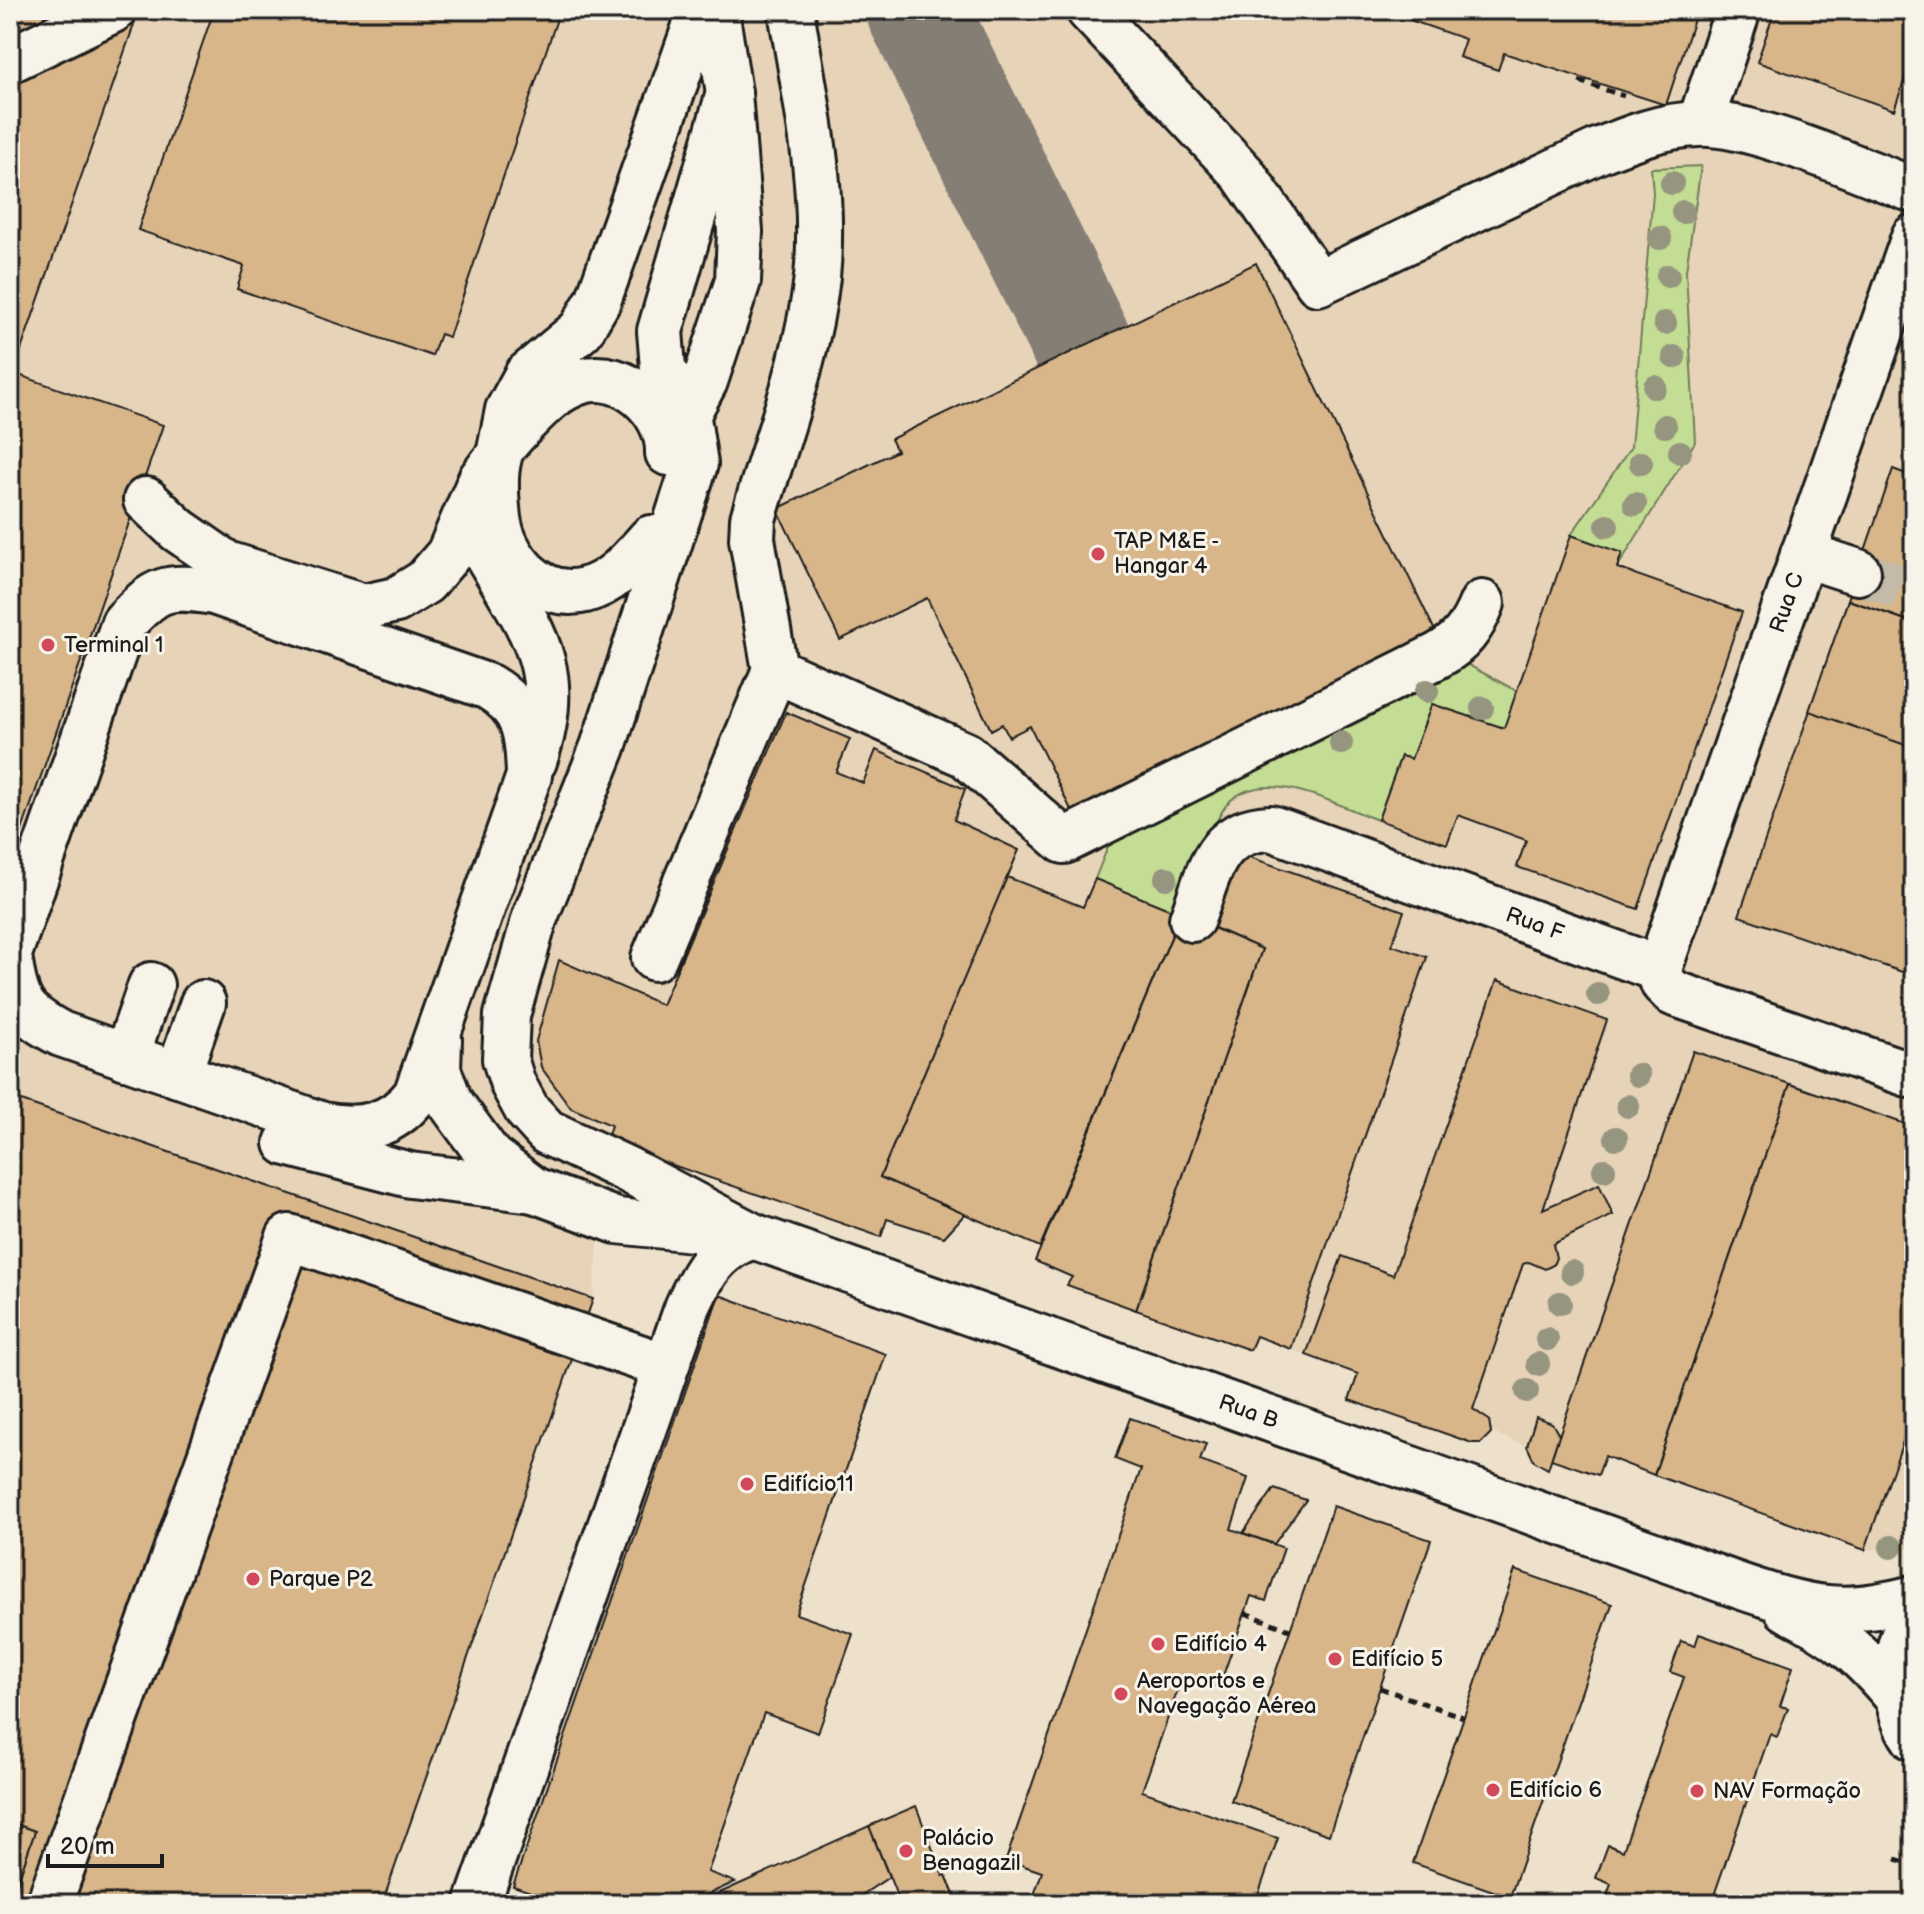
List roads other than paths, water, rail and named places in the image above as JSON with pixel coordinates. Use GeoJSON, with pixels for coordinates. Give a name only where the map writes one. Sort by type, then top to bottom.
{"type":"FeatureCollection","features":[{"type":"Feature","properties":{"kind":"street"},"geometry":{"type":"LineString","coordinates":[[10,60],[113,10]]}},
{"type":"Feature","properties":{"kind":"street"},"geometry":{"type":"LineString","coordinates":[[10,962],[14,989],[31,1018],[61,1034],[323,1125],[354,1131],[385,1123],[407,1107],[416,1095],[546,728],[548,678],[529,623],[481,546],[476,518],[508,410],[527,375],[581,330],[598,301],[701,10]]}},
{"type":"Feature","properties":{"kind":"street"},"geometry":{"type":"LineString","coordinates":[[716,10],[729,93],[740,231],[738,281],[705,381],[678,432],[667,495],[494,969],[485,1006],[481,1044],[499,1094],[514,1114],[753,1236]]}},
{"type":"Feature","properties":{"kind":"street"},"geometry":{"type":"LineString","coordinates":[[654,958],[775,670],[752,539],[753,519],[810,319],[819,236],[816,170],[791,10]]}},
{"type":"Feature","properties":{"kind":"street"},"geometry":{"type":"LineString","coordinates":[[1089,10],[1243,174],[1318,283],[1598,151],[1643,135],[1700,123],[1754,133],[1914,190]]}},
{"type":"Feature","properties":{"kind":"street"},"geometry":{"type":"LineString","coordinates":[[1700,123],[1738,10]]}},
{"type":"Feature","properties":{"kind":"street"},"geometry":{"type":"LineString","coordinates":[[547,1132],[527,1110],[513,1084],[505,1059],[507,1015],[535,917],[603,747],[695,464],[678,432],[663,368],[660,331],[729,93]]}},
{"type":"Feature","properties":{"kind":"street","name":"Rua C"},"geometry":{"type":"LineString","coordinates":[[1659,969],[1914,237]]}},
{"type":"Feature","properties":{"kind":"street"},"geometry":{"type":"LineString","coordinates":[[10,878],[106,604],[129,576],[169,557],[227,564],[364,607],[396,600],[425,582],[449,554],[490,467],[541,405],[564,388],[585,380],[612,380],[634,390],[678,432]]}},
{"type":"Feature","properties":{"kind":"street"},"geometry":{"type":"LineString","coordinates":[[490,467],[506,550],[526,576],[555,588],[584,591],[620,572],[651,538]]}},
{"type":"Feature","properties":{"kind":"street"},"geometry":{"type":"LineString","coordinates":[[146,500],[198,546],[227,564]]}},
{"type":"Feature","properties":{"kind":"street"},"geometry":{"type":"LineString","coordinates":[[1803,554],[1858,572]]}},
{"type":"Feature","properties":{"kind":"street"},"geometry":{"type":"LineString","coordinates":[[10,951],[124,623],[144,602],[173,586],[214,592],[489,687],[518,709],[525,722],[529,776]]}},
{"type":"Feature","properties":{"kind":"street"},"geometry":{"type":"LineString","coordinates":[[775,670],[966,755],[1064,841],[1451,649],[1470,630],[1482,603]]}},
{"type":"Feature","properties":{"kind":"street","name":"Rua F"},"geometry":{"type":"LineString","coordinates":[[1192,919],[1225,841],[1247,829],[1271,828],[1659,969],[1663,983],[1673,993],[1914,1076]]}},
{"type":"Feature","properties":{"kind":"street"},"geometry":{"type":"LineString","coordinates":[[164,1070],[188,998],[164,1070]]}},
{"type":"Feature","properties":{"kind":"street"},"geometry":{"type":"LineString","coordinates":[[439,1032],[438,1070],[450,1102],[490,1157],[534,1190]]}},
{"type":"Feature","properties":{"kind":"street"},"geometry":{"type":"LineString","coordinates":[[10,1036],[40,1056],[319,1154],[410,1175],[534,1190],[617,1221],[753,1236]]}},
{"type":"Feature","properties":{"kind":"street"},"geometry":{"type":"LineString","coordinates":[[477,1904],[665,1366],[701,1277],[731,1243],[753,1236]]}},
{"type":"Feature","properties":{"kind":"street","name":"Rua B"},"geometry":{"type":"LineString","coordinates":[[753,1236],[1742,1586]]}},
{"type":"Feature","properties":{"kind":"street"},"geometry":{"type":"LineString","coordinates":[[49,1904],[289,1237],[665,1366]]}},
{"type":"Feature","properties":{"kind":"street"},"geometry":{"type":"LineString","coordinates":[[1742,1586],[1827,1608],[1888,1605],[1914,1598]]}},
{"type":"Feature","properties":{"kind":"street"},"geometry":{"type":"LineString","coordinates":[[1742,1586],[1820,1626],[1854,1650],[1909,1730]]}},
{"type":"Feature","properties":{"kind":"street"},"geometry":{"type":"LineString","coordinates":[[1909,1730],[1899,1646],[1914,1617]]}},
{"type":"Feature","properties":{"kind":"tunnel"},"geometry":{"type":"LineString","coordinates":[[1858,572],[1914,592]]}},
{"type":"Feature","properties":{"kind":"place","name":"TAP M&E - Hangar 4"},"geometry":{"type":"Point","coordinates":[1098,554]}},
{"type":"Feature","properties":{"kind":"place","name":"Terminal 1"},"geometry":{"type":"Point","coordinates":[48,645]}},
{"type":"Feature","properties":{"kind":"place","name":"Edifício11"},"geometry":{"type":"Point","coordinates":[747,1484]}},
{"type":"Feature","properties":{"kind":"place","name":"Parque P2"},"geometry":{"type":"Point","coordinates":[253,1579]}},
{"type":"Feature","properties":{"kind":"place","name":"Edifício 4"},"geometry":{"type":"Point","coordinates":[1158,1644]}},
{"type":"Feature","properties":{"kind":"place","name":"Edifício 5"},"geometry":{"type":"Point","coordinates":[1335,1659]}},
{"type":"Feature","properties":{"kind":"place","name":"Aeroportos e Navegação Aérea"},"geometry":{"type":"Point","coordinates":[1121,1694]}},
{"type":"Feature","properties":{"kind":"place","name":"Edifício 6"},"geometry":{"type":"Point","coordinates":[1493,1790]}},
{"type":"Feature","properties":{"kind":"place","name":"NAV Formação"},"geometry":{"type":"Point","coordinates":[1697,1791]}},
{"type":"Feature","properties":{"kind":"place","name":"Palácio Benagazil"},"geometry":{"type":"Point","coordinates":[906,1851]}}]}
